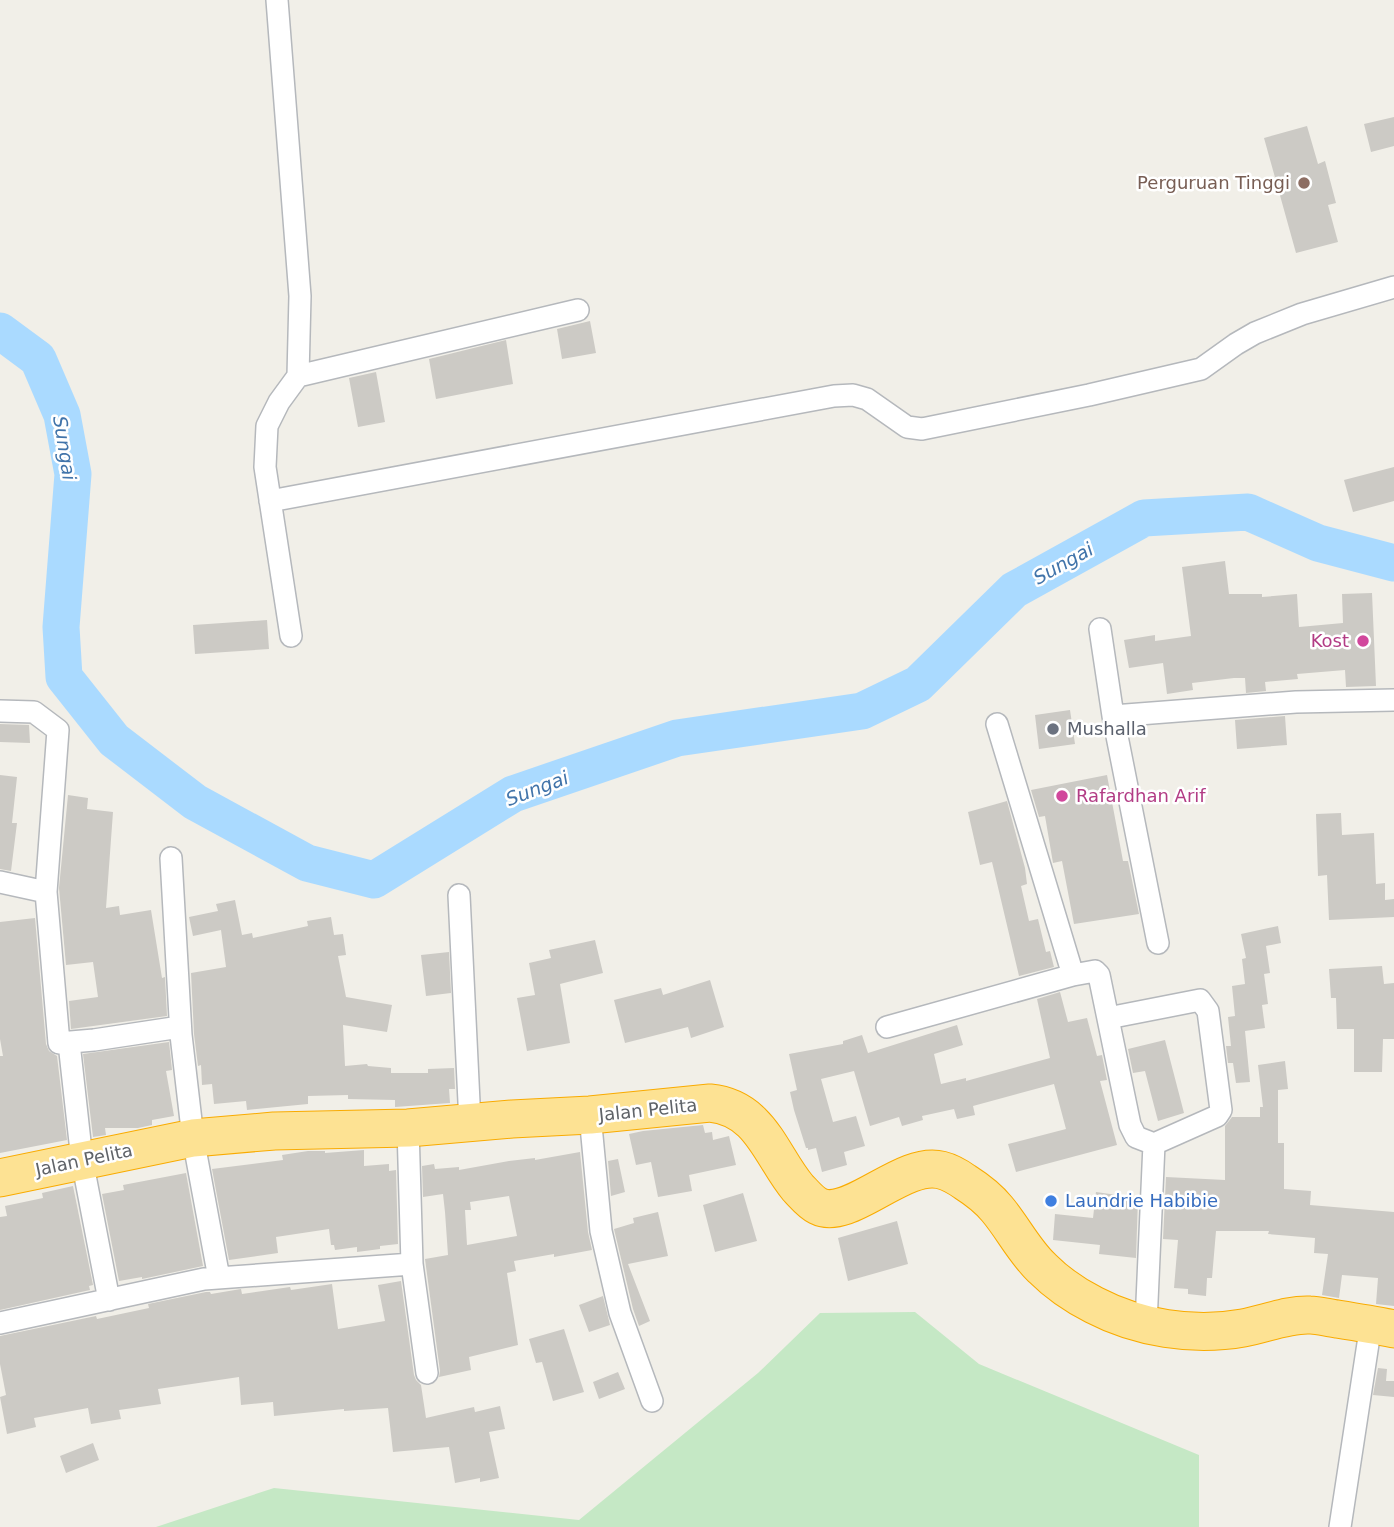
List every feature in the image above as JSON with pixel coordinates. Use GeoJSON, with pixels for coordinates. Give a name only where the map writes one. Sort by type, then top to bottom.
{"type":"FeatureCollection","features":[{"type":"Feature","properties":{"kind":"highway","name":"Jalan Pelita"},"geometry":{"type":"LineString","coordinates":[[0,1178],[193,1138],[274,1131],[408,1128],[721,1104],[755,1124],[793,1181],[818,1206],[830,1209],[856,1200],[908,1174],[923,1170],[940,1169],[958,1177],[975,1188],[996,1208],[1042,1268],[1093,1305],[1121,1316],[1146,1324],[1187,1331],[1242,1328],[1310,1315],[1382,1327]]}},
{"type":"Feature","properties":{"kind":"street"},"geometry":{"type":"LineString","coordinates":[[277,0],[300,296],[298,376],[279,402],[267,426],[265,467],[290,636]]}},
{"type":"Feature","properties":{"kind":"street"},"geometry":{"type":"LineString","coordinates":[[270,500],[834,396],[853,395],[867,399],[907,427],[922,429],[1201,369],[1255,333],[1302,314],[1394,287]]}},
{"type":"Feature","properties":{"kind":"street"},"geometry":{"type":"LineString","coordinates":[[298,376],[578,310]]}},
{"type":"Feature","properties":{"kind":"street"},"geometry":{"type":"LineString","coordinates":[[1100,629],[1113,716],[1158,943]]}},
{"type":"Feature","properties":{"kind":"street"},"geometry":{"type":"LineString","coordinates":[[1113,716],[1296,702],[1394,700]]}},
{"type":"Feature","properties":{"kind":"street"},"geometry":{"type":"LineString","coordinates":[[0,711],[34,712],[58,730],[47,892],[59,1043],[180,1027]]}},
{"type":"Feature","properties":{"kind":"street"},"geometry":{"type":"LineString","coordinates":[[997,724],[1073,975]]}},
{"type":"Feature","properties":{"kind":"street"},"geometry":{"type":"LineString","coordinates":[[170,858],[180,1027],[193,1138],[219,1278]]}},
{"type":"Feature","properties":{"kind":"street"},"geometry":{"type":"LineString","coordinates":[[0,882],[47,892]]}},
{"type":"Feature","properties":{"kind":"street"},"geometry":{"type":"LineString","coordinates":[[458,895],[470,1123]]}},
{"type":"Feature","properties":{"kind":"street"},"geometry":{"type":"LineString","coordinates":[[887,1027],[1095,971],[1099,975],[1130,1125],[1136,1137],[1154,1144],[1217,1116],[1221,1110],[1208,1011],[1200,1000],[1108,1018]]}},
{"type":"Feature","properties":{"kind":"street"},"geometry":{"type":"LineString","coordinates":[[69,1043],[82,1160],[109,1300]]}},
{"type":"Feature","properties":{"kind":"street"},"geometry":{"type":"LineString","coordinates":[[590,1115],[601,1231],[620,1313],[652,1401]]}},
{"type":"Feature","properties":{"kind":"street"},"geometry":{"type":"LineString","coordinates":[[408,1128],[412,1264],[427,1373]]}},
{"type":"Feature","properties":{"kind":"street"},"geometry":{"type":"LineString","coordinates":[[1146,1324],[1154,1144]]}},
{"type":"Feature","properties":{"kind":"street"},"geometry":{"type":"LineString","coordinates":[[0,1323],[204,1279],[412,1264]]}},
{"type":"Feature","properties":{"kind":"street"},"geometry":{"type":"LineString","coordinates":[[1340,1527],[1382,1327]]}},
{"type":"Feature","properties":{"kind":"green space"},"geometry":{"type":"Polygon","coordinates":[[[915,1312],[979,1364],[1199,1455],[1199,1527],[156,1527],[274,1488],[579,1520],[758,1373],[820,1313],[915,1312]]]}},
{"type":"Feature","properties":{"kind":"building"},"geometry":{"type":"Polygon","coordinates":[[[1394,117],[1394,146],[1371,152],[1364,124],[1394,117]]]}},
{"type":"Feature","properties":{"kind":"building","name":"Perguruan Tinggi"},"geometry":{"type":"Polygon","coordinates":[[[1307,126],[1318,164],[1325,161],[1336,203],[1328,205],[1338,242],[1296,253],[1264,138],[1307,126]]]}},
{"type":"Feature","properties":{"kind":"building"},"geometry":{"type":"Polygon","coordinates":[[[590,321],[596,353],[562,359],[557,329],[590,321]]]}},
{"type":"Feature","properties":{"kind":"building"},"geometry":{"type":"Polygon","coordinates":[[[506,340],[513,384],[436,399],[429,359],[506,340]]]}},
{"type":"Feature","properties":{"kind":"building"},"geometry":{"type":"Polygon","coordinates":[[[376,372],[385,422],[358,427],[349,378],[376,372]]]}},
{"type":"Feature","properties":{"kind":"building"},"geometry":{"type":"Polygon","coordinates":[[[1394,467],[1394,501],[1353,512],[1344,480],[1394,467]]]}},
{"type":"Feature","properties":{"kind":"building"},"geometry":{"type":"Polygon","coordinates":[[[1225,561],[1229,594],[1262,594],[1262,597],[1297,594],[1299,627],[1343,623],[1342,594],[1372,593],[1376,686],[1346,687],[1345,670],[1297,674],[1298,679],[1265,682],[1266,691],[1246,693],[1245,678],[1234,678],[1192,683],[1193,690],[1167,694],[1163,663],[1129,668],[1124,640],[1155,635],[1155,641],[1191,636],[1182,567],[1225,561]]]}},
{"type":"Feature","properties":{"kind":"building"},"geometry":{"type":"Polygon","coordinates":[[[267,620],[269,649],[195,654],[193,625],[267,620]]]}},
{"type":"Feature","properties":{"kind":"building"},"geometry":{"type":"Polygon","coordinates":[[[1070,710],[1075,744],[1039,749],[1035,715],[1070,710]]]}},
{"type":"Feature","properties":{"kind":"building"},"geometry":{"type":"Polygon","coordinates":[[[1285,716],[1287,745],[1237,749],[1235,720],[1285,716]]]}},
{"type":"Feature","properties":{"kind":"building"},"geometry":{"type":"Polygon","coordinates":[[[0,724],[29,725],[30,743],[0,742],[0,724]]]}},
{"type":"Feature","properties":{"kind":"building"},"geometry":{"type":"Polygon","coordinates":[[[0,775],[17,777],[12,823],[17,823],[11,871],[0,869],[0,775]]]}},
{"type":"Feature","properties":{"kind":"building"},"geometry":{"type":"Polygon","coordinates":[[[1107,775],[1123,861],[1128,861],[1139,914],[1074,924],[1062,861],[1053,863],[1045,816],[1039,817],[1031,790],[1107,775]]]}},
{"type":"Feature","properties":{"kind":"building"},"geometry":{"type":"Polygon","coordinates":[[[68,795],[88,798],[87,809],[113,812],[106,908],[119,906],[120,915],[151,910],[162,978],[165,977],[167,1016],[71,1029],[69,1001],[98,997],[93,962],[66,965],[59,888],[68,795]]]}},
{"type":"Feature","properties":{"kind":"building"},"geometry":{"type":"Polygon","coordinates":[[[1007,801],[1025,868],[1027,884],[1021,886],[1029,921],[1038,919],[1046,952],[1050,951],[1054,967],[1019,976],[992,862],[980,865],[968,812],[1007,801]]]}},
{"type":"Feature","properties":{"kind":"building"},"geometry":{"type":"Polygon","coordinates":[[[1341,813],[1342,835],[1374,833],[1376,884],[1385,883],[1385,900],[1394,899],[1394,917],[1329,920],[1327,875],[1318,876],[1316,814],[1341,813]]]}},
{"type":"Feature","properties":{"kind":"building"},"geometry":{"type":"Polygon","coordinates":[[[235,900],[242,935],[252,933],[253,938],[308,926],[307,921],[331,917],[334,935],[343,934],[346,955],[338,956],[346,997],[392,1005],[387,1032],[343,1025],[345,1066],[367,1064],[391,1068],[391,1073],[428,1073],[428,1069],[454,1068],[455,1089],[449,1089],[450,1103],[395,1107],[395,1100],[348,1099],[348,1095],[308,1096],[308,1104],[247,1110],[246,1101],[214,1104],[212,1084],[202,1085],[201,1065],[198,1066],[191,973],[226,967],[221,930],[193,936],[189,917],[218,911],[216,904],[235,900]]]}},
{"type":"Feature","properties":{"kind":"building"},"geometry":{"type":"Polygon","coordinates":[[[35,918],[46,1044],[49,1051],[57,1056],[67,1140],[0,1153],[0,1056],[3,1056],[0,1039],[0,922],[35,918]]]}},
{"type":"Feature","properties":{"kind":"building"},"geometry":{"type":"Polygon","coordinates":[[[1278,926],[1281,943],[1266,946],[1270,973],[1264,974],[1268,1004],[1262,1005],[1265,1028],[1245,1031],[1250,1082],[1236,1083],[1233,1063],[1228,1063],[1226,1046],[1231,1046],[1228,1017],[1235,1016],[1232,986],[1245,984],[1242,959],[1246,958],[1241,934],[1278,926]]]}},
{"type":"Feature","properties":{"kind":"building"},"geometry":{"type":"Polygon","coordinates":[[[595,940],[603,973],[560,984],[570,1043],[527,1051],[517,998],[535,995],[529,963],[551,958],[549,950],[595,940]]]}},
{"type":"Feature","properties":{"kind":"building"},"geometry":{"type":"Polygon","coordinates":[[[449,952],[451,993],[426,996],[421,955],[449,952]]]}},
{"type":"Feature","properties":{"kind":"building"},"geometry":{"type":"Polygon","coordinates":[[[1382,966],[1384,984],[1394,983],[1394,1039],[1383,1039],[1382,1072],[1354,1072],[1354,1029],[1337,1029],[1336,998],[1331,998],[1329,969],[1382,966]]]}},
{"type":"Feature","properties":{"kind":"building"},"geometry":{"type":"Polygon","coordinates":[[[710,980],[724,1027],[691,1038],[688,1027],[625,1043],[614,1000],[661,988],[663,995],[710,980]]]}},
{"type":"Feature","properties":{"kind":"building"},"geometry":{"type":"Polygon","coordinates":[[[1060,992],[1068,1022],[1087,1018],[1097,1056],[1102,1055],[1107,1080],[1100,1081],[1117,1145],[1016,1172],[1008,1144],[1066,1129],[1054,1084],[973,1106],[975,1115],[957,1119],[954,1109],[922,1116],[923,1120],[902,1126],[899,1117],[870,1126],[854,1071],[821,1079],[833,1122],[856,1116],[865,1146],[844,1152],[847,1165],[822,1172],[816,1148],[806,1148],[794,1110],[790,1092],[797,1090],[789,1054],[843,1044],[843,1041],[862,1035],[868,1053],[957,1025],[963,1045],[934,1054],[941,1084],[966,1078],[966,1081],[1050,1058],[1037,999],[1060,992]]]}},
{"type":"Feature","properties":{"kind":"building"},"geometry":{"type":"Polygon","coordinates":[[[1165,1040],[1184,1113],[1158,1121],[1145,1071],[1133,1073],[1128,1049],[1165,1040]]]}},
{"type":"Feature","properties":{"kind":"building"},"geometry":{"type":"Polygon","coordinates":[[[169,1042],[172,1070],[166,1071],[174,1116],[152,1120],[152,1125],[138,1128],[105,1128],[106,1135],[93,1137],[83,1054],[169,1042]]]}},
{"type":"Feature","properties":{"kind":"building"},"geometry":{"type":"Polygon","coordinates":[[[1285,1061],[1288,1089],[1278,1090],[1278,1143],[1284,1143],[1284,1189],[1311,1191],[1310,1205],[1394,1212],[1394,1306],[1376,1304],[1378,1278],[1342,1275],[1339,1298],[1322,1295],[1328,1254],[1314,1253],[1315,1238],[1268,1234],[1269,1231],[1216,1231],[1212,1278],[1207,1278],[1206,1296],[1188,1294],[1188,1289],[1174,1288],[1178,1240],[1163,1239],[1166,1177],[1225,1180],[1225,1126],[1232,1117],[1260,1117],[1260,1107],[1263,1107],[1258,1065],[1285,1061]]]}},
{"type":"Feature","properties":{"kind":"building"},"geometry":{"type":"Polygon","coordinates":[[[703,1125],[705,1133],[712,1132],[713,1140],[729,1136],[736,1165],[689,1175],[692,1191],[658,1197],[651,1162],[636,1165],[629,1134],[703,1125]]]}},
{"type":"Feature","properties":{"kind":"building"},"geometry":{"type":"Polygon","coordinates":[[[364,1150],[364,1166],[389,1164],[389,1171],[396,1170],[398,1244],[357,1252],[357,1247],[335,1250],[334,1245],[331,1245],[329,1229],[276,1237],[278,1253],[229,1260],[212,1169],[283,1160],[282,1155],[308,1151],[325,1153],[364,1150]]]}},
{"type":"Feature","properties":{"kind":"building"},"geometry":{"type":"Polygon","coordinates":[[[580,1152],[592,1250],[514,1261],[516,1271],[507,1273],[518,1345],[469,1357],[471,1370],[439,1377],[425,1259],[448,1255],[445,1212],[443,1194],[423,1197],[422,1166],[434,1164],[435,1169],[459,1167],[459,1170],[509,1161],[535,1160],[580,1152]],[[509,1196],[470,1202],[471,1210],[465,1210],[467,1245],[517,1236],[509,1196]]]}},
{"type":"Feature","properties":{"kind":"building"},"geometry":{"type":"Polygon","coordinates":[[[618,1159],[625,1192],[611,1196],[608,1161],[618,1159]]]}},
{"type":"Feature","properties":{"kind":"building"},"geometry":{"type":"Polygon","coordinates":[[[186,1173],[203,1266],[119,1281],[102,1194],[124,1190],[123,1185],[186,1173]]]}},
{"type":"Feature","properties":{"kind":"building"},"geometry":{"type":"Polygon","coordinates":[[[73,1186],[93,1285],[89,1286],[90,1290],[0,1310],[0,1217],[7,1216],[5,1206],[43,1198],[42,1193],[73,1186]]]}},
{"type":"Feature","properties":{"kind":"building"},"geometry":{"type":"Polygon","coordinates":[[[1096,1192],[1138,1198],[1136,1258],[1099,1254],[1100,1245],[1053,1240],[1055,1214],[1093,1218],[1096,1192]]]}},
{"type":"Feature","properties":{"kind":"building"},"geometry":{"type":"Polygon","coordinates":[[[743,1193],[757,1241],[715,1252],[703,1205],[743,1193]]]}},
{"type":"Feature","properties":{"kind":"building"},"geometry":{"type":"Polygon","coordinates":[[[658,1212],[668,1256],[628,1264],[650,1321],[639,1326],[614,1229],[634,1223],[633,1218],[658,1212]]]}},
{"type":"Feature","properties":{"kind":"building"},"geometry":{"type":"Polygon","coordinates":[[[897,1221],[908,1264],[848,1281],[838,1238],[897,1221]]]}},
{"type":"Feature","properties":{"kind":"building"},"geometry":{"type":"Polygon","coordinates":[[[401,1281],[414,1375],[421,1385],[426,1418],[474,1407],[475,1412],[500,1406],[505,1429],[489,1432],[499,1478],[480,1482],[480,1478],[455,1483],[449,1447],[393,1452],[388,1408],[274,1416],[273,1402],[241,1405],[239,1377],[158,1389],[161,1404],[119,1410],[121,1419],[91,1424],[88,1408],[34,1418],[36,1427],[7,1434],[0,1397],[6,1395],[0,1364],[0,1336],[149,1308],[148,1304],[206,1292],[211,1294],[241,1289],[242,1294],[332,1284],[338,1329],[385,1321],[378,1285],[401,1281]]]}},
{"type":"Feature","properties":{"kind":"building"},"geometry":{"type":"Polygon","coordinates":[[[603,1296],[610,1325],[589,1332],[579,1305],[603,1296]]]}},
{"type":"Feature","properties":{"kind":"building"},"geometry":{"type":"Polygon","coordinates":[[[564,1329],[584,1392],[553,1401],[542,1362],[536,1363],[529,1339],[564,1329]]]}},
{"type":"Feature","properties":{"kind":"building"},"geometry":{"type":"Polygon","coordinates":[[[1378,1368],[1387,1369],[1386,1381],[1394,1381],[1394,1397],[1373,1395],[1378,1368]]]}},
{"type":"Feature","properties":{"kind":"building"},"geometry":{"type":"Polygon","coordinates":[[[618,1372],[625,1389],[599,1399],[593,1382],[618,1372]]]}},
{"type":"Feature","properties":{"kind":"building"},"geometry":{"type":"Polygon","coordinates":[[[93,1443],[99,1460],[66,1473],[60,1456],[93,1443]]]}},
{"type":"Feature","properties":{"kind":"waterway","name":"Sungai"},"geometry":{"type":"LineString","coordinates":[[0,331],[38,359],[62,415],[73,474],[61,627],[64,677],[114,740],[195,802],[307,863],[374,880],[513,794],[677,738],[862,711],[918,684],[1014,590],[1144,518],[1248,512],[1318,543],[1394,563]]}},
{"type":"Feature","properties":{"kind":"place","name":"Perguruan Tinggi"},"geometry":{"type":"Point","coordinates":[1304,183]}},
{"type":"Feature","properties":{"kind":"place","name":"Kost"},"geometry":{"type":"Point","coordinates":[1363,641]}},
{"type":"Feature","properties":{"kind":"place","name":"Mushalla"},"geometry":{"type":"Point","coordinates":[1053,729]}},
{"type":"Feature","properties":{"kind":"place","name":"Rafardhan Arif"},"geometry":{"type":"Point","coordinates":[1062,796]}},
{"type":"Feature","properties":{"kind":"place","name":"Laundrie Habibie"},"geometry":{"type":"Point","coordinates":[1051,1201]}}]}
